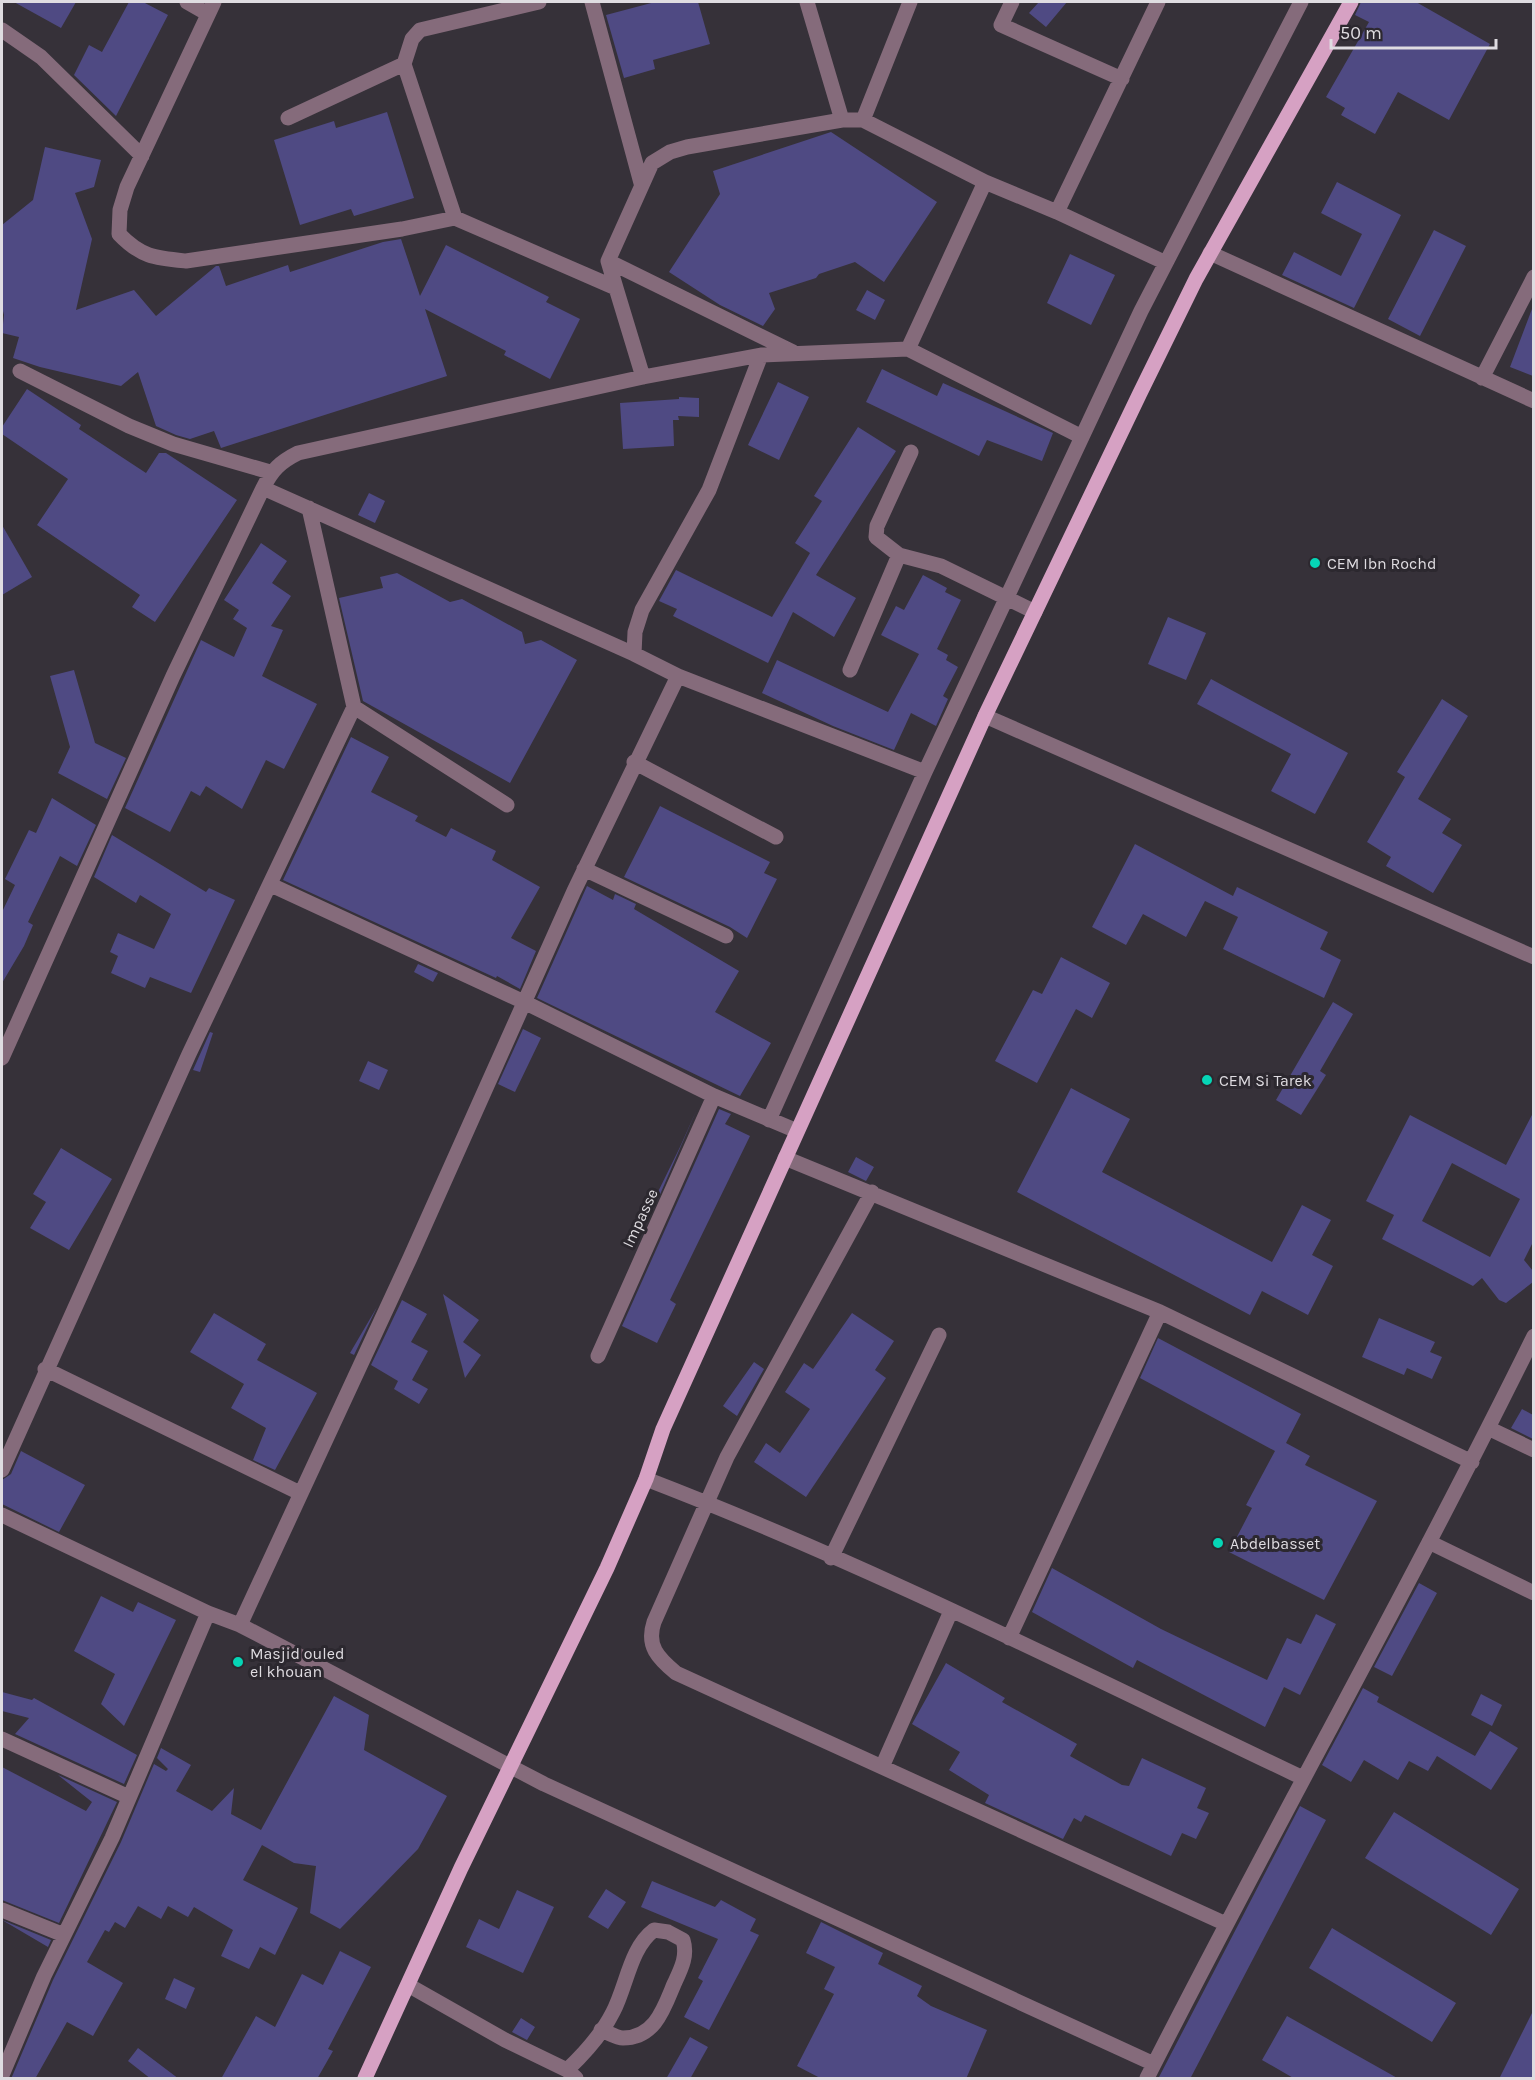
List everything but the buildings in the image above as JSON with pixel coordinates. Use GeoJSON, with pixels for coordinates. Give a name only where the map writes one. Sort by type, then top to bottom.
{"type":"FeatureCollection","features":[{"type":"Feature","properties":{"kind":"main road"},"geometry":{"type":"LineString","coordinates":[[365,2079],[461,1868],[607,1568],[646,1479],[663,1429],[985,716],[1210,253],[1351,2]]}},
{"type":"Feature","properties":{"kind":"street"},"geometry":{"type":"LineString","coordinates":[[187,2],[211,8],[142,156],[120,210],[119,234],[133,249],[155,258],[186,261],[402,229],[455,218],[616,288]]}},
{"type":"Feature","properties":{"kind":"street"},"geometry":{"type":"LineString","coordinates":[[455,218],[404,64],[412,39],[420,30],[538,2]]}},
{"type":"Feature","properties":{"kind":"street"},"geometry":{"type":"LineString","coordinates":[[592,2],[641,183]]}},
{"type":"Feature","properties":{"kind":"street"},"geometry":{"type":"LineString","coordinates":[[807,2],[842,120]]}},
{"type":"Feature","properties":{"kind":"street"},"geometry":{"type":"LineString","coordinates":[[863,120],[910,2]]}},
{"type":"Feature","properties":{"kind":"street"},"geometry":{"type":"LineString","coordinates":[[1012,2],[1000,25],[1122,79]]}},
{"type":"Feature","properties":{"kind":"street"},"geometry":{"type":"LineString","coordinates":[[1057,212],[1158,2]]}},
{"type":"Feature","properties":{"kind":"street"},"geometry":{"type":"LineString","coordinates":[[769,1120],[925,772],[1164,262],[1301,2]]}},
{"type":"Feature","properties":{"kind":"street"},"geometry":{"type":"LineString","coordinates":[[2,30],[41,57],[142,156]]}},
{"type":"Feature","properties":{"kind":"street"},"geometry":{"type":"LineString","coordinates":[[288,118],[404,64]]}},
{"type":"Feature","properties":{"kind":"street"},"geometry":{"type":"LineString","coordinates":[[643,377],[608,261],[641,183],[652,163],[670,152],[842,120],[863,120],[985,182],[1057,212],[1164,262]]}},
{"type":"Feature","properties":{"kind":"street"},"geometry":{"type":"LineString","coordinates":[[908,349],[985,182]]}},
{"type":"Feature","properties":{"kind":"street"},"geometry":{"type":"LineString","coordinates":[[1210,253],[1533,401]]}},
{"type":"Feature","properties":{"kind":"street"},"geometry":{"type":"LineString","coordinates":[[608,261],[793,352]]}},
{"type":"Feature","properties":{"kind":"street"},"geometry":{"type":"LineString","coordinates":[[1482,378],[1533,277]]}},
{"type":"Feature","properties":{"kind":"street"},"geometry":{"type":"LineString","coordinates":[[2,1058],[173,676],[270,472],[281,461],[298,453],[643,377],[761,355],[793,352],[908,349],[1082,436]]}},
{"type":"Feature","properties":{"kind":"street"},"geometry":{"type":"LineString","coordinates":[[634,654],[635,632],[642,610],[709,490],[761,355]]}},
{"type":"Feature","properties":{"kind":"street"},"geometry":{"type":"LineString","coordinates":[[20,371],[129,426],[173,444],[270,472]]}},
{"type":"Feature","properties":{"kind":"street"},"geometry":{"type":"LineString","coordinates":[[910,452],[877,526],[876,537],[899,555],[941,566],[1035,612]]}},
{"type":"Feature","properties":{"kind":"street"},"geometry":{"type":"LineString","coordinates":[[263,488],[634,654],[678,676],[925,772]]}},
{"type":"Feature","properties":{"kind":"street"},"geometry":{"type":"LineString","coordinates":[[2,1470],[45,1369],[123,1205],[189,1054],[354,708],[309,508]]}},
{"type":"Feature","properties":{"kind":"street"},"geometry":{"type":"LineString","coordinates":[[850,670],[899,555]]}},
{"type":"Feature","properties":{"kind":"street"},"geometry":{"type":"LineString","coordinates":[[240,1625],[410,1258],[584,868],[678,676]]}},
{"type":"Feature","properties":{"kind":"street"},"geometry":{"type":"LineString","coordinates":[[354,708],[507,805]]}},
{"type":"Feature","properties":{"kind":"street"},"geometry":{"type":"LineString","coordinates":[[985,716],[1533,957]]}},
{"type":"Feature","properties":{"kind":"street"},"geometry":{"type":"LineString","coordinates":[[634,762],[776,837]]}},
{"type":"Feature","properties":{"kind":"street"},"geometry":{"type":"LineString","coordinates":[[584,868],[726,936]]}},
{"type":"Feature","properties":{"kind":"street"},"geometry":{"type":"LineString","coordinates":[[271,885],[524,1002],[714,1096],[797,1131]]}},
{"type":"Feature","properties":{"kind":"street","name":"Impasse"},"geometry":{"type":"LineString","coordinates":[[598,1356],[714,1096]]}},
{"type":"Feature","properties":{"kind":"street"},"geometry":{"type":"LineString","coordinates":[[785,1158],[1160,1312],[1472,1462]]}},
{"type":"Feature","properties":{"kind":"street"},"geometry":{"type":"LineString","coordinates":[[872,1192],[782,1353],[706,1501],[650,1634],[651,1644],[658,1658],[676,1673],[1226,1924]]}},
{"type":"Feature","properties":{"kind":"street"},"geometry":{"type":"LineString","coordinates":[[1009,1638],[1160,1312]]}},
{"type":"Feature","properties":{"kind":"street"},"geometry":{"type":"LineString","coordinates":[[831,1558],[939,1335]]}},
{"type":"Feature","properties":{"kind":"street"},"geometry":{"type":"LineString","coordinates":[[1147,2079],[1226,1924],[1472,1462],[1533,1336]]}},
{"type":"Feature","properties":{"kind":"street"},"geometry":{"type":"LineString","coordinates":[[45,1369],[300,1492]]}},
{"type":"Feature","properties":{"kind":"street"},"geometry":{"type":"LineString","coordinates":[[1488,1428],[1533,1450]]}},
{"type":"Feature","properties":{"kind":"street"},"geometry":{"type":"LineString","coordinates":[[646,1479],[706,1501],[951,1611],[1303,1778]]}},
{"type":"Feature","properties":{"kind":"street"},"geometry":{"type":"LineString","coordinates":[[2,1515],[208,1613],[240,1625],[555,1789],[1154,2064]]}},
{"type":"Feature","properties":{"kind":"street"},"geometry":{"type":"LineString","coordinates":[[1429,1542],[1533,1593]]}},
{"type":"Feature","properties":{"kind":"street"},"geometry":{"type":"LineString","coordinates":[[882,1767],[951,1611]]}},
{"type":"Feature","properties":{"kind":"street"},"geometry":{"type":"LineString","coordinates":[[2,2075],[129,1797],[208,1613]]}},
{"type":"Feature","properties":{"kind":"street"},"geometry":{"type":"LineString","coordinates":[[2,1739],[129,1797]]}},
{"type":"Feature","properties":{"kind":"street"},"geometry":{"type":"LineString","coordinates":[[2,1910],[64,1935]]}},
{"type":"Feature","properties":{"kind":"street"},"geometry":{"type":"LineString","coordinates":[[408,1985],[505,2040],[572,2074],[587,2051],[601,2030],[613,2012],[642,1939],[654,1930],[668,1932],[683,1940],[686,1949],[683,1964],[659,2020],[644,2032],[622,2038],[601,2030]]}},
{"type":"Feature","properties":{"kind":"place","name":"CEM Ibn Rochd"},"geometry":{"type":"Point","coordinates":[1315,563]}},
{"type":"Feature","properties":{"kind":"place","name":"CEM Si Tarek"},"geometry":{"type":"Point","coordinates":[1207,1080]}},
{"type":"Feature","properties":{"kind":"place","name":"Abdelbasset"},"geometry":{"type":"Point","coordinates":[1218,1543]}},
{"type":"Feature","properties":{"kind":"place","name":"Masjid ouled el khouan"},"geometry":{"type":"Point","coordinates":[238,1662]}}]}
